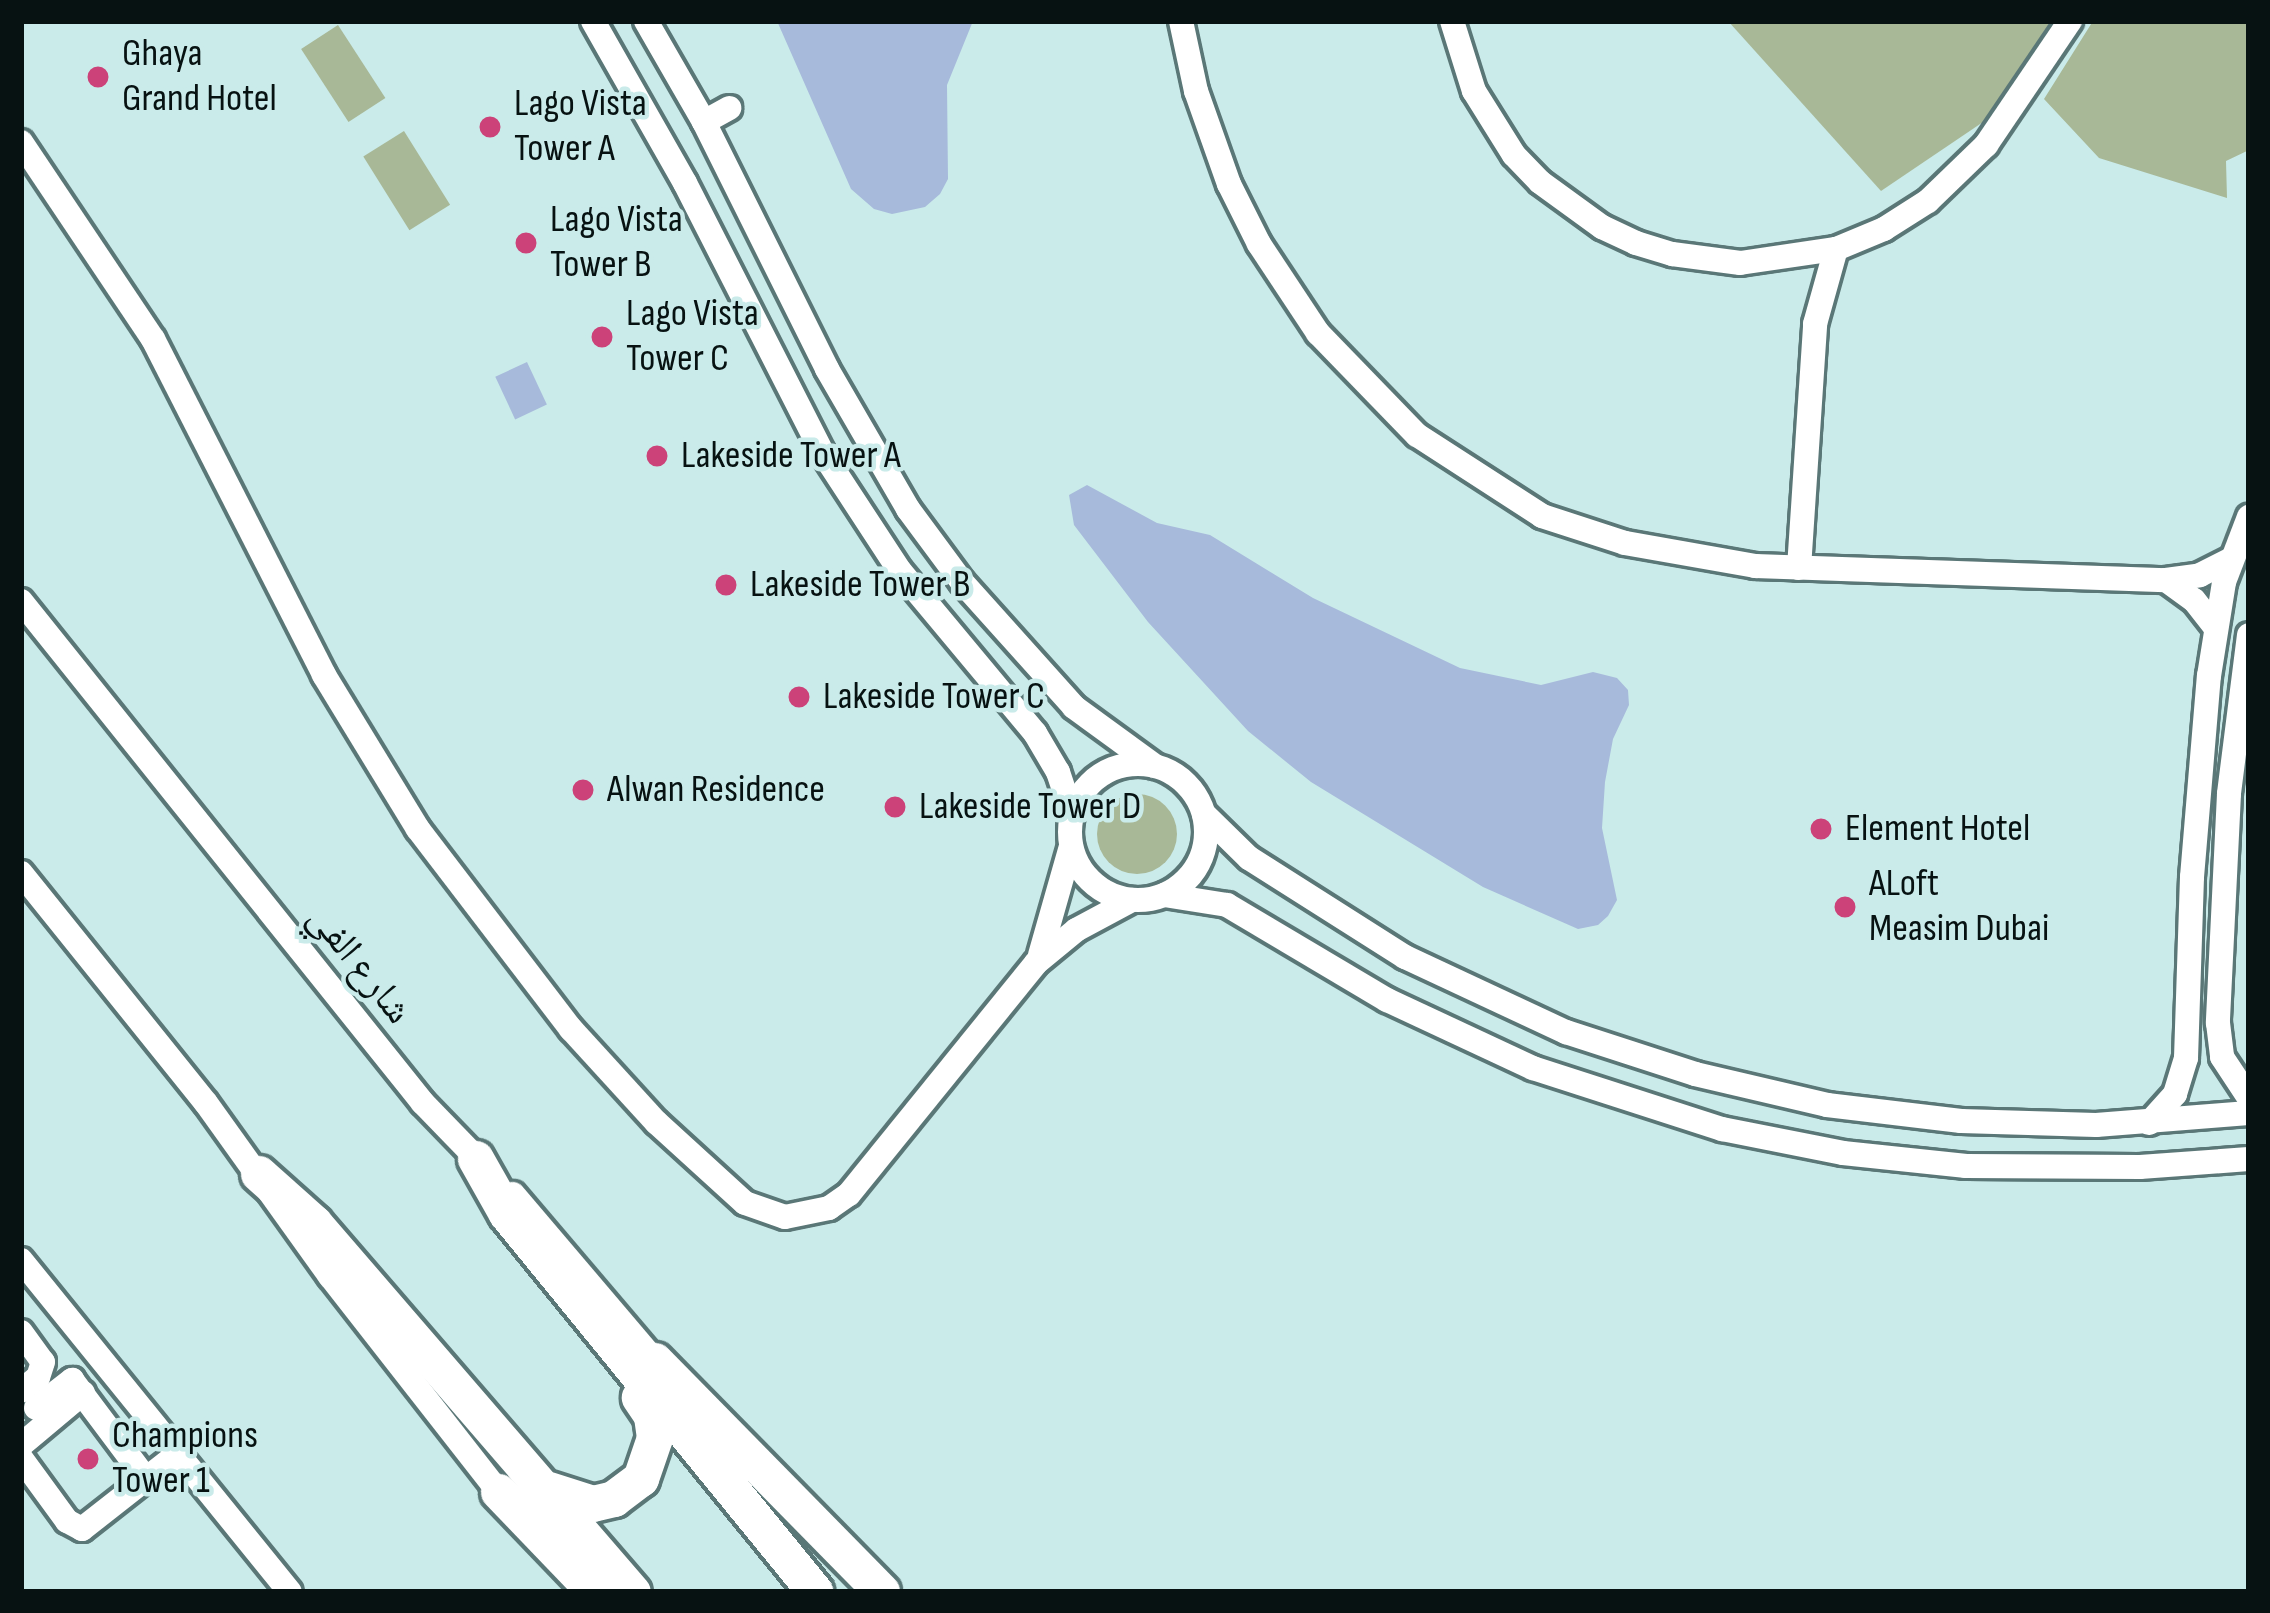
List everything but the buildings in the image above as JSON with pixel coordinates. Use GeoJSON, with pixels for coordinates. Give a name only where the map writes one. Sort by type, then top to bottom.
{"type":"FeatureCollection","features":[{"type":"Feature","properties":{"kind":"highway"},"geometry":{"type":"LineString","coordinates":[[476,1159],[497,1200],[815,1592]]}},
{"type":"Feature","properties":{"kind":"highway"},"geometry":{"type":"LineString","coordinates":[[259,1174],[314,1223],[633,1592]]}},
{"type":"Feature","properties":{"kind":"highway"},"geometry":{"type":"LineString","coordinates":[[541,1484],[571,1501],[604,1502],[633,1487],[652,1460],[652,1416],[605,1337]]}},
{"type":"Feature","properties":{"kind":"highway"},"geometry":{"type":"LineString","coordinates":[[655,1361],[848,1592]]}},
{"type":"Feature","properties":{"kind":"highway"},"geometry":{"type":"LineString","coordinates":[[655,1361],[882,1592]]}},
{"type":"Feature","properties":{"kind":"highway"},"geometry":{"type":"LineString","coordinates":[[500,1492],[568,1592]]}},
{"type":"Feature","properties":{"kind":"highway"},"geometry":{"type":"LineString","coordinates":[[500,1492],[595,1592]]}},
{"type":"Feature","properties":{"kind":"street"},"geometry":{"type":"LineString","coordinates":[[593,21],[752,343],[860,513],[960,648],[1035,733],[1058,772],[1072,814],[1071,846],[1055,917],[1036,962]]}},
{"type":"Feature","properties":{"kind":"street"},"geometry":{"type":"LineString","coordinates":[[646,21],[704,122],[873,451],[934,546],[1074,707],[1186,784],[1204,814],[1249,858],[1368,936],[1504,1006],[1630,1055],[1760,1091],[1894,1114],[2029,1125],[2149,1123],[2249,1113]]}},
{"type":"Feature","properties":{"kind":"street"},"geometry":{"type":"LineString","coordinates":[[1180,21],[1216,154],[1258,244],[1318,332],[1417,435],[1542,516],[1668,553],[1799,568],[2166,580],[2200,575],[2231,559]]}},
{"type":"Feature","properties":{"kind":"street"},"geometry":{"type":"LineString","coordinates":[[1452,21],[1463,64],[1492,124],[1540,182],[1569,206],[1636,243],[1672,254],[1740,263],[1801,258],[1836,249],[1895,223],[1959,175],[1986,145],[2070,21]]}},
{"type":"Feature","properties":{"kind":"street"},"geometry":{"type":"LineString","coordinates":[[704,122],[729,108]]}},
{"type":"Feature","properties":{"kind":"street"},"geometry":{"type":"LineString","coordinates":[[21,142],[153,339],[305,639],[418,830],[571,1029],[751,1219],[769,1228],[808,1231],[843,1212],[862,1178],[1036,962],[1076,930],[1132,900]]}},
{"type":"Feature","properties":{"kind":"street"},"geometry":{"type":"LineString","coordinates":[[1799,568],[1815,324],[1836,249]]}},
{"type":"Feature","properties":{"kind":"street"},"geometry":{"type":"LineString","coordinates":[[1801,258],[1815,324]]}},
{"type":"Feature","properties":{"kind":"street"},"geometry":{"type":"LineString","coordinates":[[783,279],[807,265]]}},
{"type":"Feature","properties":{"kind":"street"},"geometry":{"type":"LineString","coordinates":[[2149,1123],[2175,1094],[2186,1058],[2195,826],[2215,627],[2231,559],[2249,517]]}},
{"type":"Feature","properties":{"kind":"street"},"geometry":{"type":"LineString","coordinates":[[2166,580],[2194,600],[2215,627]]}},
{"type":"Feature","properties":{"kind":"street","name":"شارع الفي"},"geometry":{"type":"LineString","coordinates":[[21,601],[424,1103],[518,1200],[655,1361]]}},
{"type":"Feature","properties":{"kind":"street"},"geometry":{"type":"LineString","coordinates":[[2249,635],[2230,778],[2218,1039],[2229,1074],[2249,1098]]}},
{"type":"Feature","properties":{"kind":"street"},"geometry":{"type":"LineString","coordinates":[[1072,814],[1095,779],[1134,764],[1155,766]]}},
{"type":"Feature","properties":{"kind":"street"},"geometry":{"type":"LineString","coordinates":[[1164,896],[1194,871],[1203,853],[1204,814]]}},
{"type":"Feature","properties":{"kind":"street"},"geometry":{"type":"LineString","coordinates":[[1071,846],[1086,877],[1115,897],[1164,896],[1227,905],[1387,1000],[1533,1068],[1722,1129],[1843,1153],[1966,1166],[2140,1167],[2249,1159]]}},
{"type":"Feature","properties":{"kind":"street"},"geometry":{"type":"LineString","coordinates":[[21,873],[259,1174],[330,1276],[500,1492]]}},
{"type":"Feature","properties":{"kind":"street"},"geometry":{"type":"LineString","coordinates":[[21,1261],[290,1592]]}},
{"type":"Feature","properties":{"kind":"street"},"geometry":{"type":"LineString","coordinates":[[21,1332],[43,1362],[29,1401]]}},
{"type":"Feature","properties":{"kind":"street"},"geometry":{"type":"LineString","coordinates":[[29,1401],[62,1377],[78,1387],[146,1479]]}},
{"type":"Feature","properties":{"kind":"street"},"geometry":{"type":"LineString","coordinates":[[21,1445],[78,1387]]}},
{"type":"Feature","properties":{"kind":"street"},"geometry":{"type":"LineString","coordinates":[[21,1458],[76,1528],[92,1525],[179,1453]]}},
{"type":"Feature","properties":{"kind":"green space"},"geometry":{"type":"Polygon","coordinates":[[[1728,21],[2051,21],[1989,118],[1881,191],[1728,21]]]}},
{"type":"Feature","properties":{"kind":"green space"},"geometry":{"type":"Polygon","coordinates":[[[2093,21],[2249,21],[2249,150],[2226,161],[2227,198],[2099,158],[2044,99],[2093,21]]]}},
{"type":"Feature","properties":{"kind":"green space"},"geometry":{"type":"Polygon","coordinates":[[[338,25],[385,98],[348,122],[301,49],[338,25]]]}},
{"type":"Feature","properties":{"kind":"green space"},"geometry":{"type":"Polygon","coordinates":[[[404,131],[450,205],[409,230],[363,156],[404,131]]]}},
{"type":"Feature","properties":{"kind":"green space"},"geometry":{"type":"Polygon","coordinates":[[[1137,794],[1165,806],[1177,834],[1165,862],[1137,874],[1109,862],[1097,834],[1109,806],[1137,794]]]}},
{"type":"Feature","properties":{"kind":"water"},"geometry":{"type":"Polygon","coordinates":[[[777,21],[973,21],[947,85],[948,179],[925,207],[892,214],[874,209],[851,189],[777,21]]]}},
{"type":"Feature","properties":{"kind":"water"},"geometry":{"type":"Polygon","coordinates":[[[527,362],[547,405],[515,419],[495,377],[527,362]]]}},
{"type":"Feature","properties":{"kind":"water"},"geometry":{"type":"Polygon","coordinates":[[[1087,485],[1157,523],[1210,535],[1313,598],[1460,668],[1541,685],[1593,672],[1617,678],[1628,690],[1629,705],[1613,739],[1605,782],[1602,828],[1617,900],[1608,916],[1598,925],[1578,929],[1483,887],[1311,782],[1248,731],[1148,622],[1074,525],[1069,495],[1087,485]]]}},
{"type":"Feature","properties":{"kind":"place","name":"Ghaya Grand Hotel"},"geometry":{"type":"Point","coordinates":[98,77]}},
{"type":"Feature","properties":{"kind":"place","name":"Lago Vista Tower A"},"geometry":{"type":"Point","coordinates":[490,127]}},
{"type":"Feature","properties":{"kind":"place","name":"Lago Vista Tower B"},"geometry":{"type":"Point","coordinates":[526,243]}},
{"type":"Feature","properties":{"kind":"place","name":"Lago Vista Tower C"},"geometry":{"type":"Point","coordinates":[602,337]}},
{"type":"Feature","properties":{"kind":"place","name":"Lakeside Tower A"},"geometry":{"type":"Point","coordinates":[657,456]}},
{"type":"Feature","properties":{"kind":"place","name":"Lakeside Tower B"},"geometry":{"type":"Point","coordinates":[726,585]}},
{"type":"Feature","properties":{"kind":"place","name":"Lakeside Tower C"},"geometry":{"type":"Point","coordinates":[799,697]}},
{"type":"Feature","properties":{"kind":"place","name":"Alwan Residence"},"geometry":{"type":"Point","coordinates":[583,790]}},
{"type":"Feature","properties":{"kind":"place","name":"Lakeside Tower D"},"geometry":{"type":"Point","coordinates":[895,807]}},
{"type":"Feature","properties":{"kind":"place","name":"Element Hotel"},"geometry":{"type":"Point","coordinates":[1821,829]}},
{"type":"Feature","properties":{"kind":"place","name":"ALoft Measim Dubai"},"geometry":{"type":"Point","coordinates":[1845,907]}},
{"type":"Feature","properties":{"kind":"place","name":"Champions Tower 1"},"geometry":{"type":"Point","coordinates":[88,1459]}}]}
